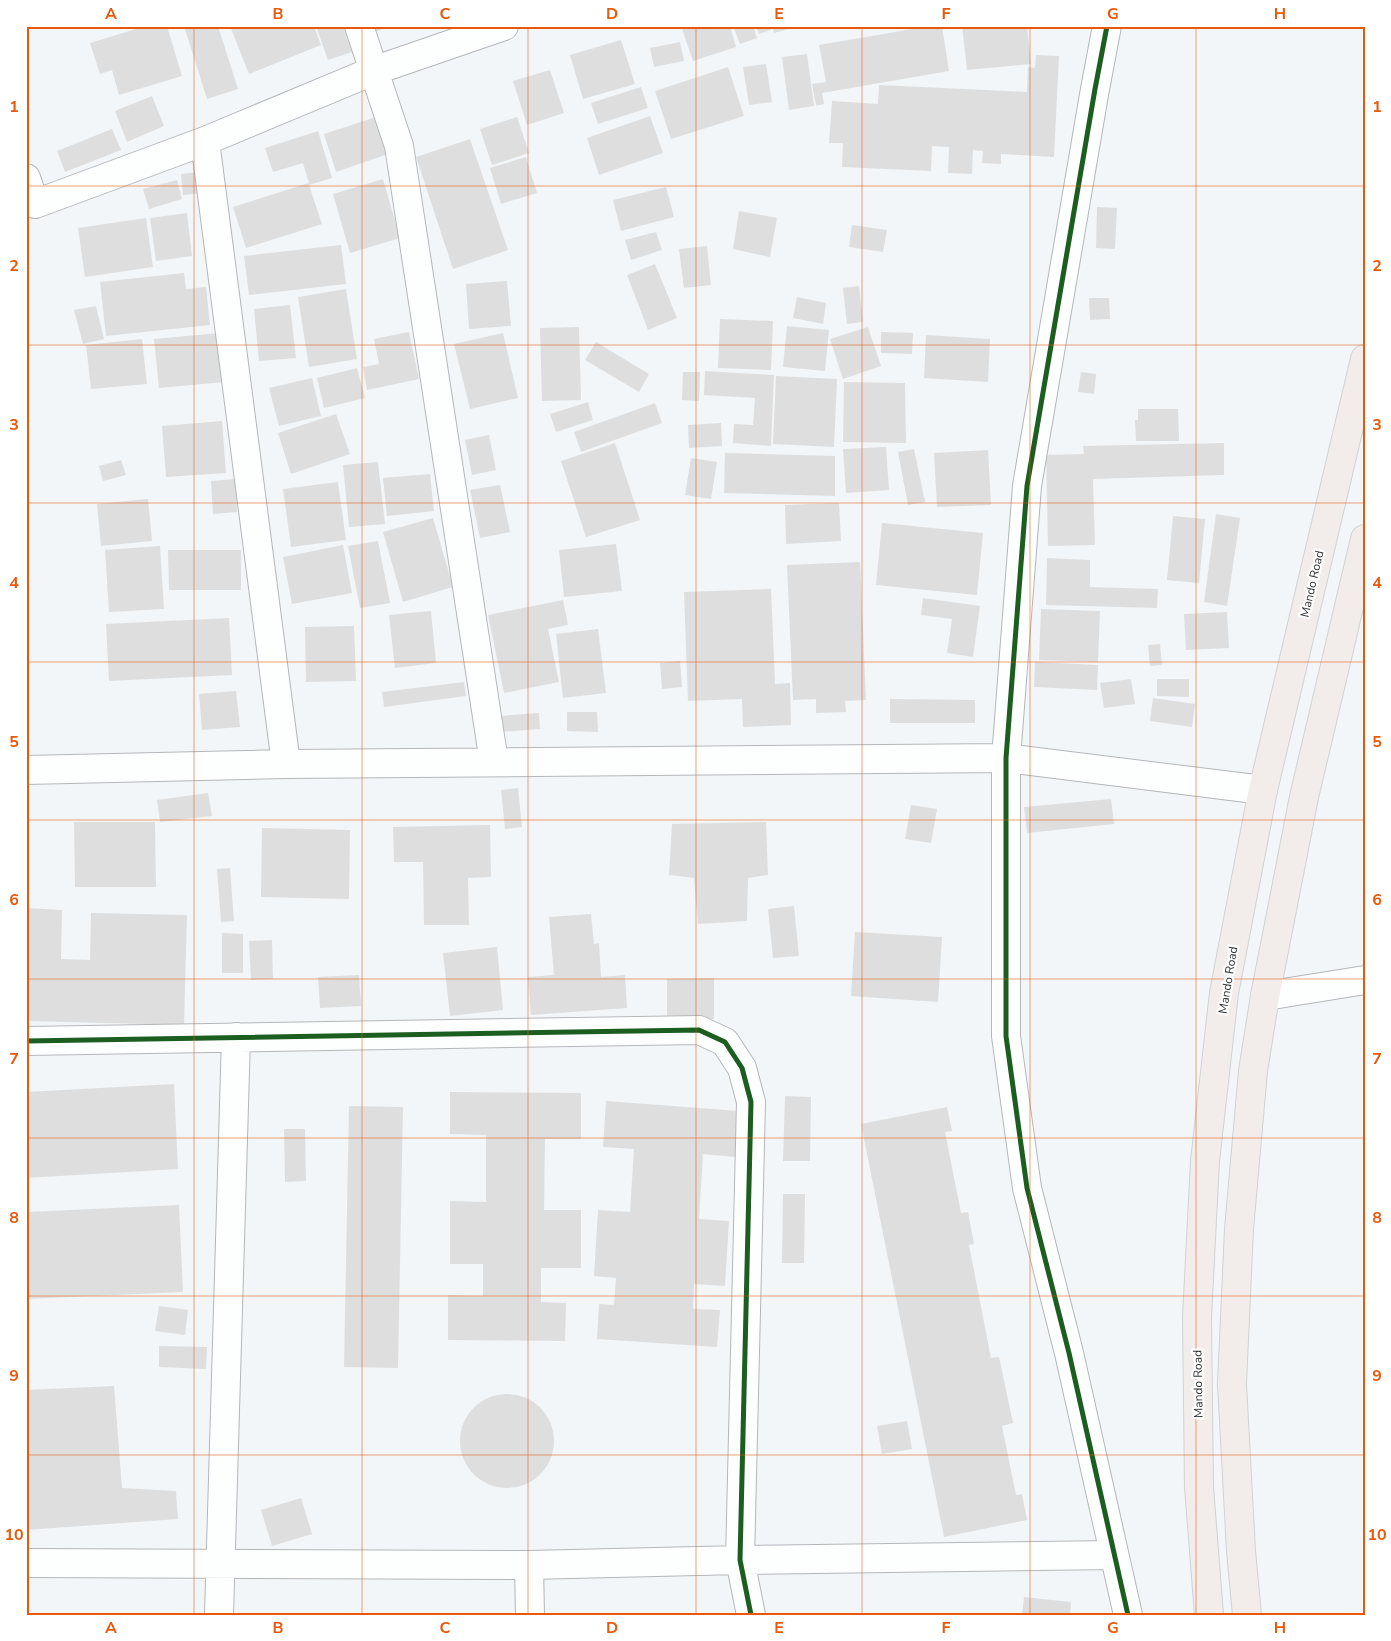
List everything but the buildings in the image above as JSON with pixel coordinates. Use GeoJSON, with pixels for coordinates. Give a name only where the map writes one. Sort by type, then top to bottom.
{"type":"FeatureCollection","features":[{"type":"Feature","properties":{"kind":"highway","name":"Mando Road"},"geometry":{"type":"LineString","coordinates":[[1209,1615],[1199,1487],[1197,1317],[1205,1161],[1224,993],[1263,790],[1365,359]]}},
{"type":"Feature","properties":{"kind":"highway"},"geometry":{"type":"LineString","coordinates":[[1247,1615],[1241,1552],[1232,1384],[1239,1229],[1253,1071],[1265,996],[1304,796],[1365,539]]}},
{"type":"Feature","properties":{"kind":"street"},"geometry":{"type":"LineString","coordinates":[[359,26],[399,146],[494,762]]}},
{"type":"Feature","properties":{"kind":"street"},"geometry":{"type":"LineString","coordinates":[[26,178],[35,204],[205,141],[373,71],[504,26]]}},
{"type":"Feature","properties":{"kind":"street"},"geometry":{"type":"LineString","coordinates":[[1107,26],[1027,486],[1006,758],[1006,1036],[1027,1188],[1069,1353],[1128,1615]]}},
{"type":"Feature","properties":{"kind":"street"},"geometry":{"type":"LineString","coordinates":[[205,141],[286,764]]}},
{"type":"Feature","properties":{"kind":"street"},"geometry":{"type":"LineString","coordinates":[[26,770],[286,764],[1006,758],[1263,790]]}},
{"type":"Feature","properties":{"kind":"street"},"geometry":{"type":"LineString","coordinates":[[1265,996],[1365,980]]}},
{"type":"Feature","properties":{"kind":"street"},"geometry":{"type":"LineString","coordinates":[[26,1041],[699,1030],[725,1042],[742,1068],[751,1102],[740,1560],[751,1615]]}},
{"type":"Feature","properties":{"kind":"street"},"geometry":{"type":"LineString","coordinates":[[219,1615],[236,1037]]}},
{"type":"Feature","properties":{"kind":"street"},"geometry":{"type":"LineString","coordinates":[[26,1563],[529,1565],[1114,1555]]}},
{"type":"Feature","properties":{"kind":"street"},"geometry":{"type":"LineString","coordinates":[[529,1565],[530,1615]]}},
{"type":"Feature","properties":{"kind":"cycle path"},"geometry":{"type":"LineString","coordinates":[[1107,26],[1027,486],[1006,758],[1006,1036],[1027,1188],[1069,1353],[1128,1615]]}},
{"type":"Feature","properties":{"kind":"cycle path"},"geometry":{"type":"LineString","coordinates":[[26,1041],[699,1030],[725,1042],[742,1068],[751,1102],[740,1560],[751,1615]]}}]}
